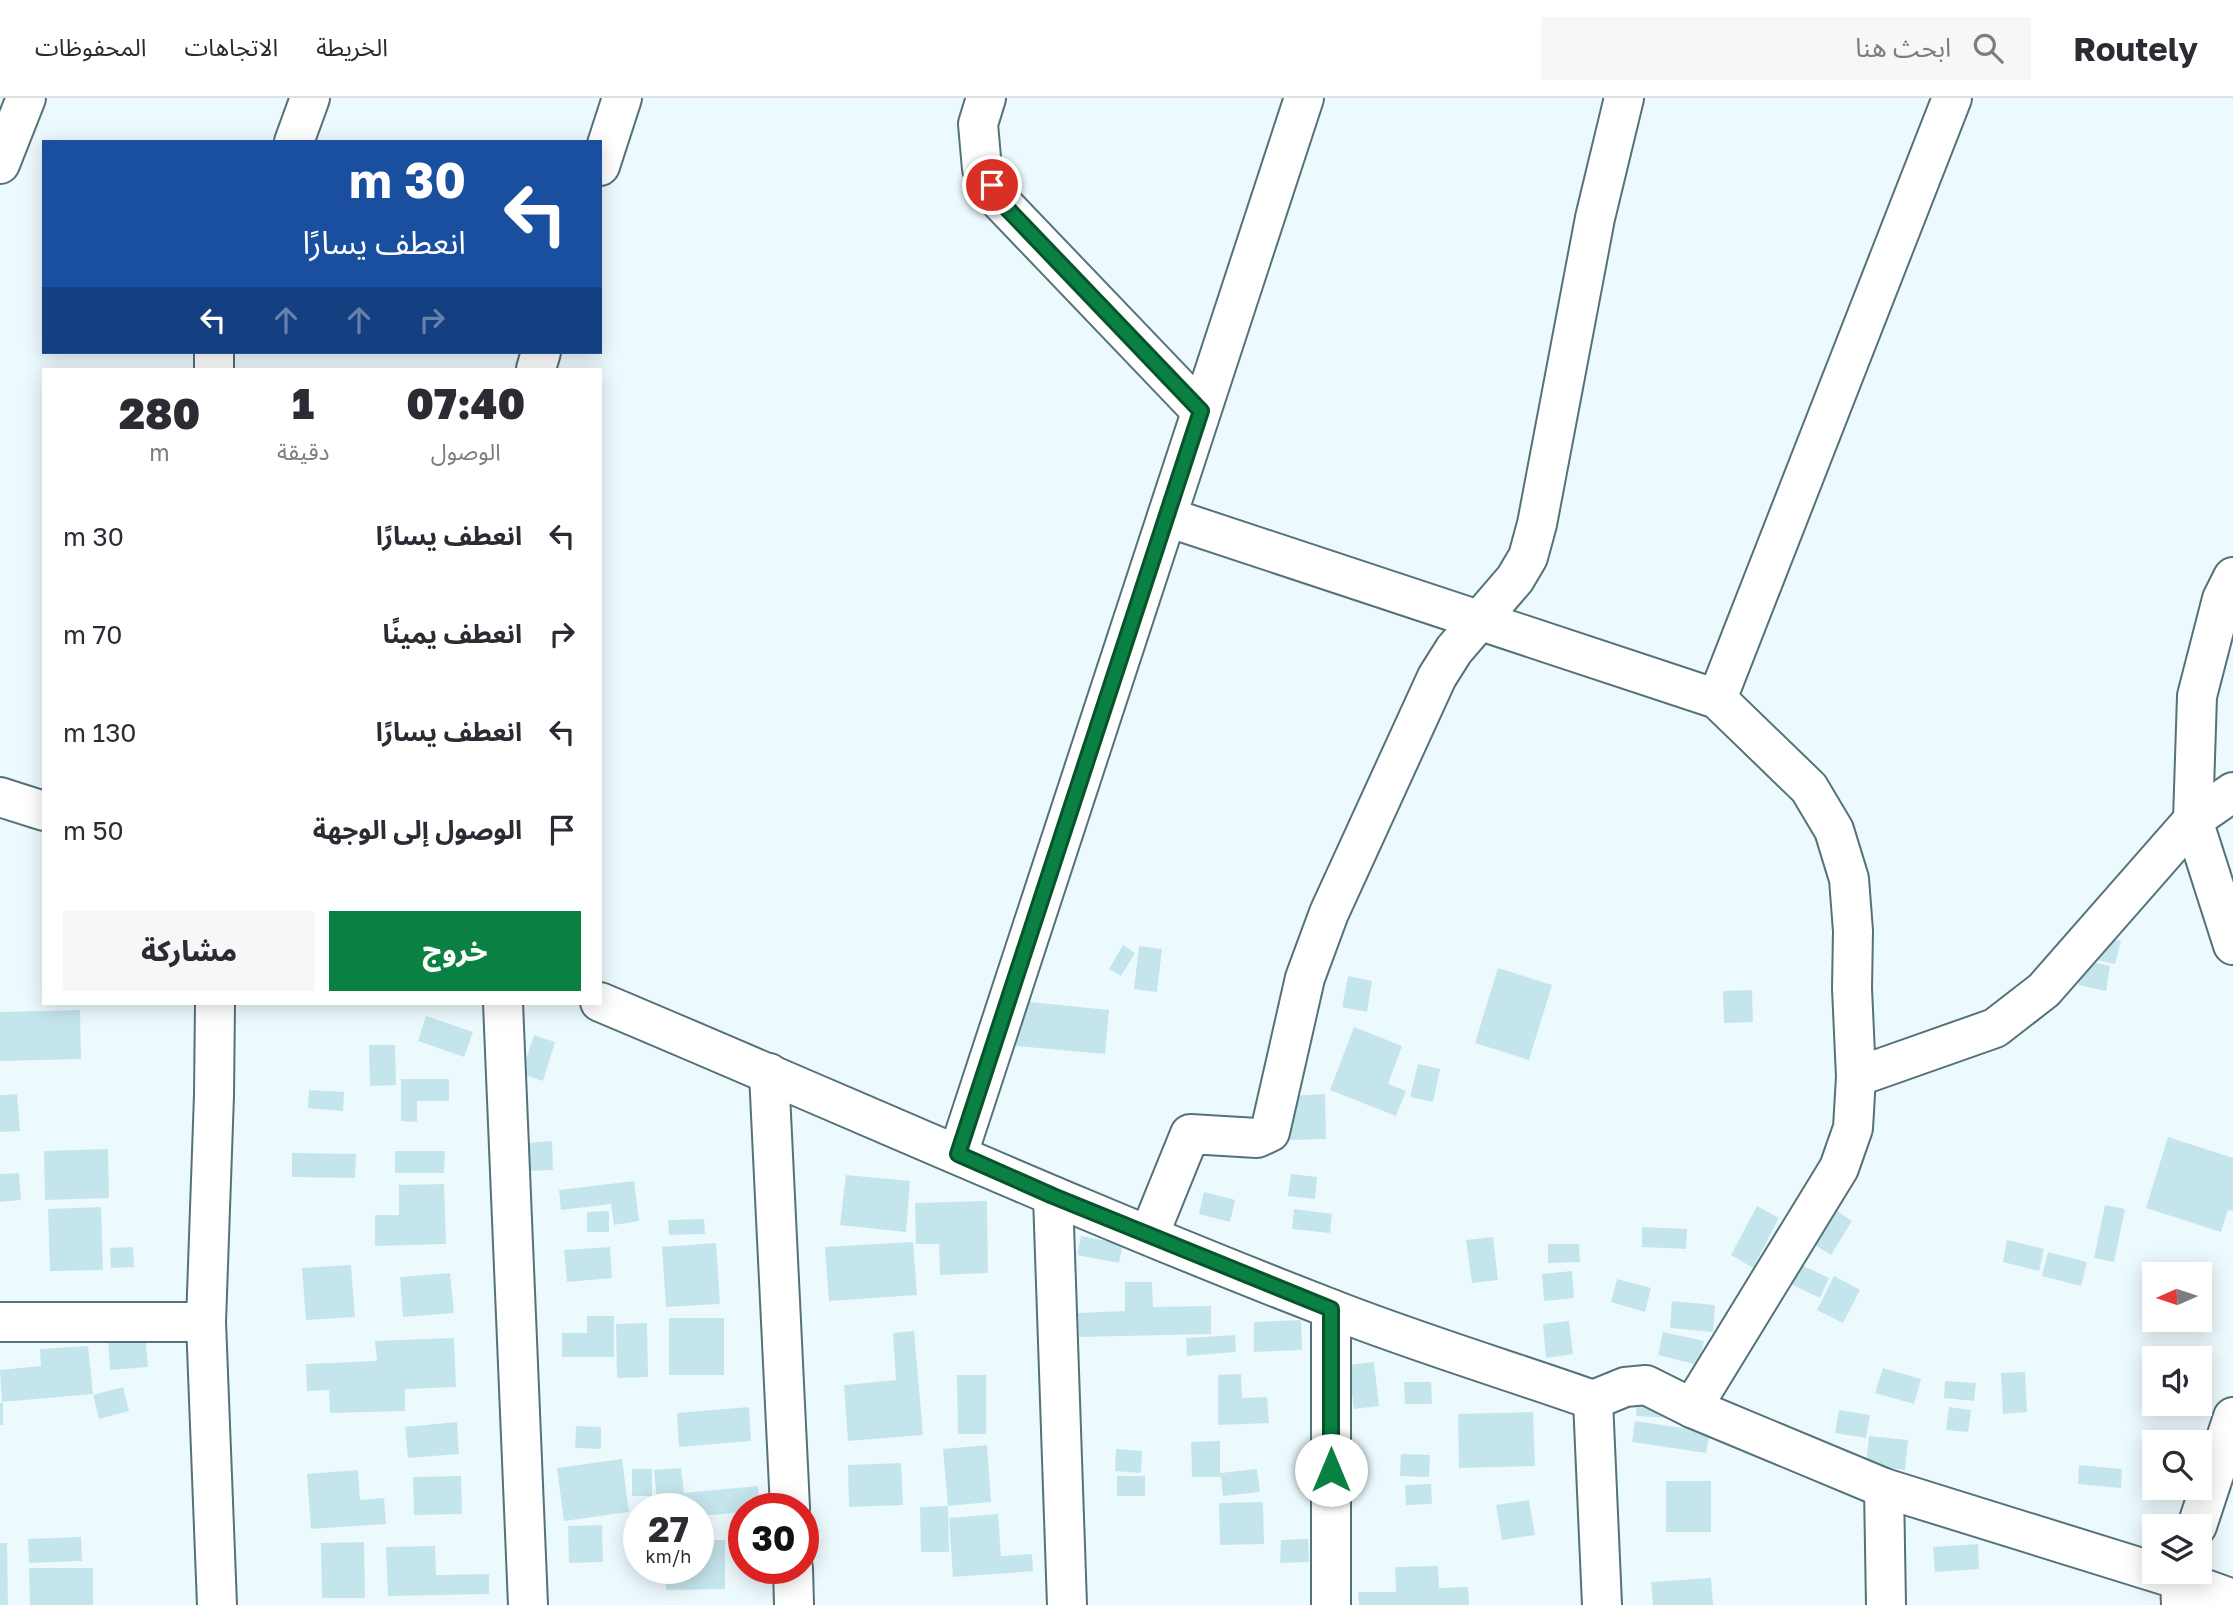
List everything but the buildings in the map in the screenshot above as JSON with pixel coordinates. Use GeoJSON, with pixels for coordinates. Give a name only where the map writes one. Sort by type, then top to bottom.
{"type":"FeatureCollection","features":[{"type":"Feature","properties":{"kind":"street"},"geometry":{"type":"LineString","coordinates":[[0,164],[26,98]]}},
{"type":"Feature","properties":{"kind":"street"},"geometry":{"type":"LineString","coordinates":[[295,140],[310,98]]}},
{"type":"Feature","properties":{"kind":"street"},"geometry":{"type":"LineString","coordinates":[[602,160],[622,98]]}},
{"type":"Feature","properties":{"kind":"street"},"geometry":{"type":"LineString","coordinates":[[986,98],[978,124],[982,169],[1001,202],[1201,411]]}},
{"type":"Feature","properties":{"kind":"street"},"geometry":{"type":"LineString","coordinates":[[958,1154],[1304,98]]}},
{"type":"Feature","properties":{"kind":"street"},"geometry":{"type":"LineString","coordinates":[[1149,1235],[1190,1134],[1257,1138],[1270,1132],[1305,978],[1329,913],[1437,677],[1454,650],[1515,579],[1528,557],[1537,524],[1595,218],[1624,98]]}},
{"type":"Feature","properties":{"kind":"street"},"geometry":{"type":"LineString","coordinates":[[1717,699],[1952,98]]}},
{"type":"Feature","properties":{"kind":"street"},"geometry":{"type":"LineString","coordinates":[[1167,517],[1717,699],[1809,788],[1834,830],[1849,878],[1853,931],[1852,988],[1856,1077],[1853,1128],[1839,1168],[1692,1408]]}},
{"type":"Feature","properties":{"kind":"street"},"geometry":{"type":"LineString","coordinates":[[2233,577],[2222,599],[2197,696],[2193,820],[2233,945]]}},
{"type":"Feature","properties":{"kind":"street"},"geometry":{"type":"LineString","coordinates":[[1856,1077],[1995,1028],[2044,990],[2193,820],[2233,792]]}},
{"type":"Feature","properties":{"kind":"street"},"geometry":{"type":"LineString","coordinates":[[0,797],[42,810]]}},
{"type":"Feature","properties":{"kind":"street"},"geometry":{"type":"LineString","coordinates":[[602,1003],[1053,1196],[1331,1309],[1593,1400],[1625,1387],[1646,1385],[1692,1408],[1884,1488],[2181,1586],[2233,1600]]}},
{"type":"Feature","properties":{"kind":"street"},"geometry":{"type":"LineString","coordinates":[[215,1005],[206,1322],[218,1605]]}},
{"type":"Feature","properties":{"kind":"street"},"geometry":{"type":"LineString","coordinates":[[503,1005],[528,1605]]}},
{"type":"Feature","properties":{"kind":"street"},"geometry":{"type":"LineString","coordinates":[[769,1073],[789,1493]]}},
{"type":"Feature","properties":{"kind":"street"},"geometry":{"type":"LineString","coordinates":[[1053,1196],[1066,1605]]}},
{"type":"Feature","properties":{"kind":"street"},"geometry":{"type":"LineString","coordinates":[[1331,1309],[1331,1605]]}},
{"type":"Feature","properties":{"kind":"street"},"geometry":{"type":"LineString","coordinates":[[0,1322],[206,1322]]}},
{"type":"Feature","properties":{"kind":"street"},"geometry":{"type":"LineString","coordinates":[[1593,1400],[1602,1605]]}},
{"type":"Feature","properties":{"kind":"street"},"geometry":{"type":"LineString","coordinates":[[2201,1514],[2233,1416]]}},
{"type":"Feature","properties":{"kind":"street"},"geometry":{"type":"LineString","coordinates":[[1884,1488],[1886,1605]]}},
{"type":"Feature","properties":{"kind":"street"},"geometry":{"type":"LineString","coordinates":[[793,1584],[794,1605]]}},
{"type":"Feature","properties":{"kind":"route"},"geometry":{"type":"LineString","coordinates":[[992,185],[1001,202],[1201,411],[958,1154],[1053,1196],[1331,1309],[1331,1470]]}}]}
